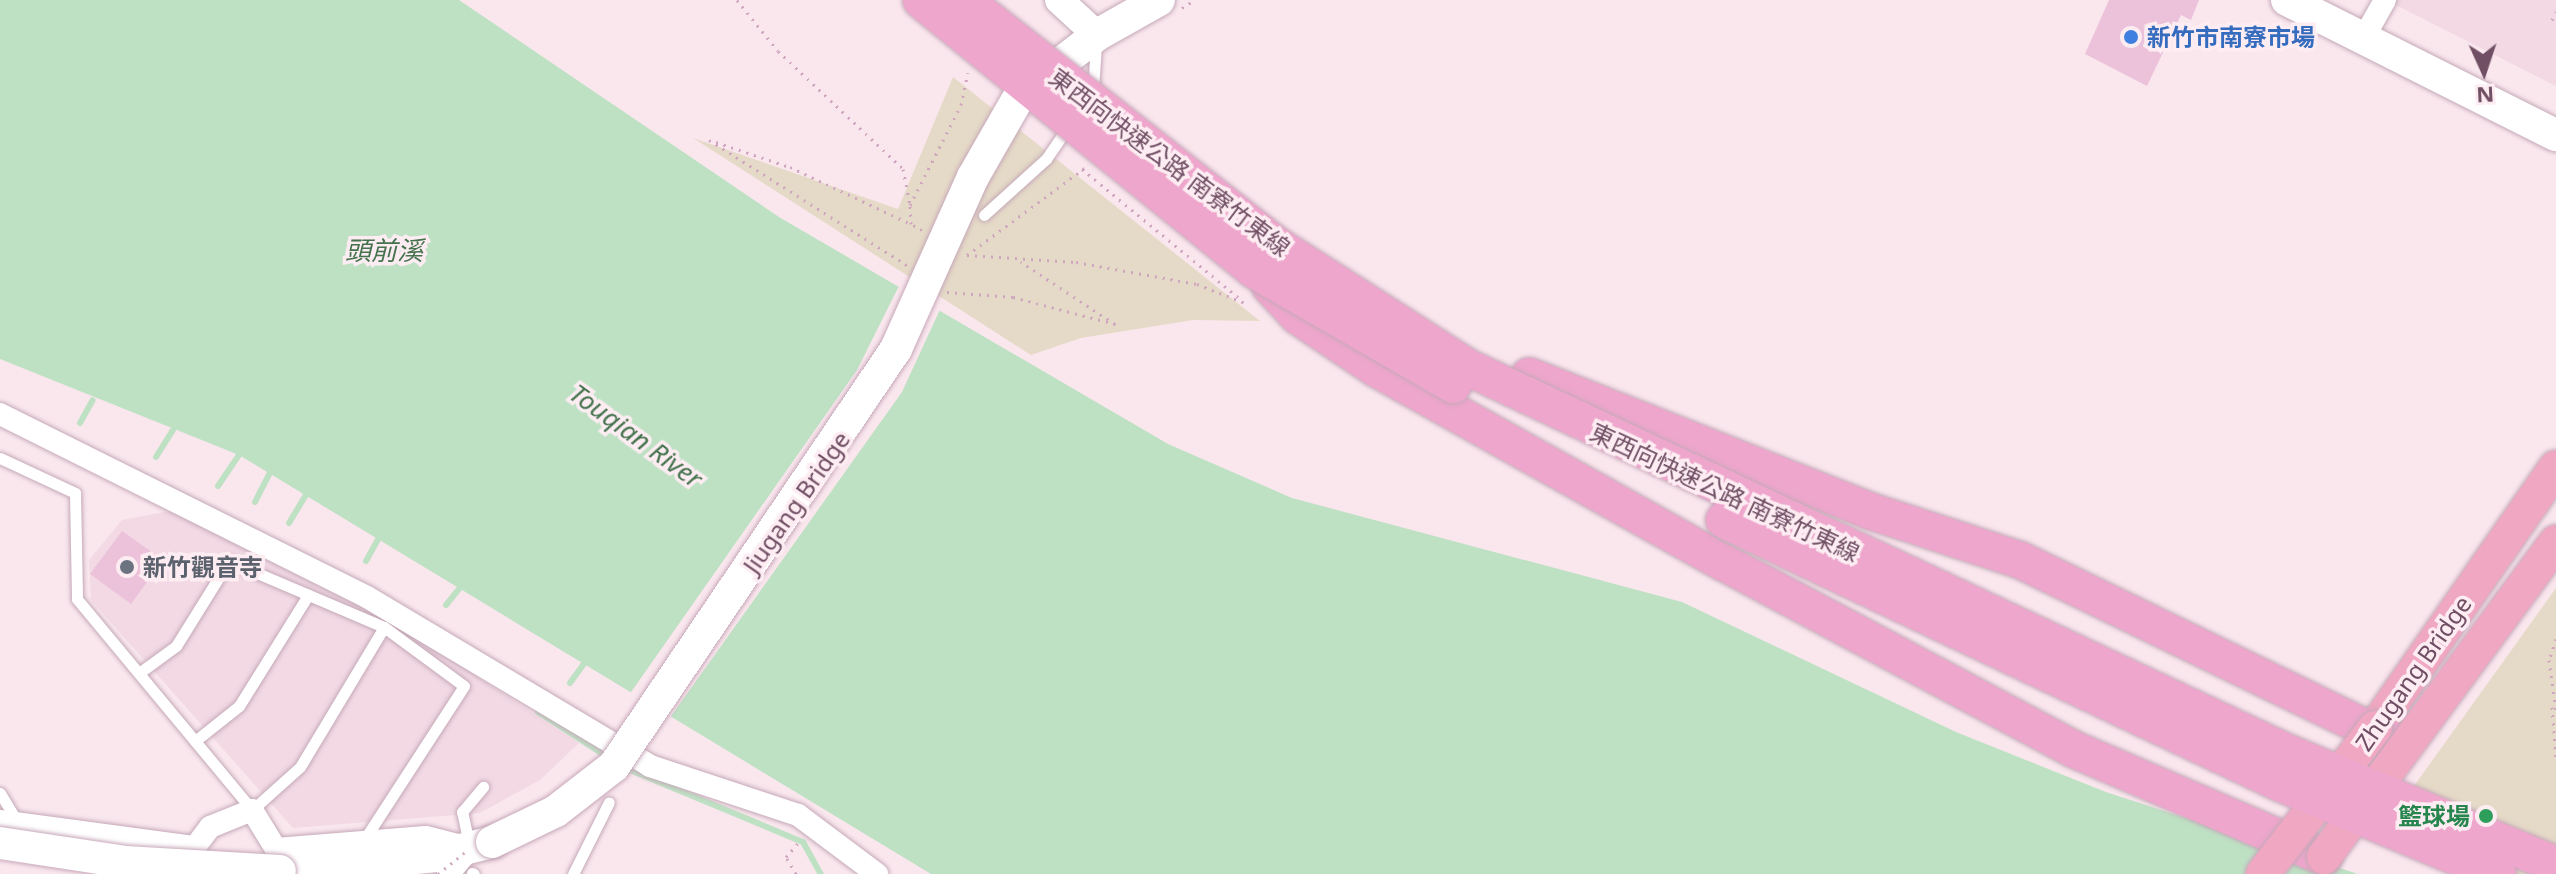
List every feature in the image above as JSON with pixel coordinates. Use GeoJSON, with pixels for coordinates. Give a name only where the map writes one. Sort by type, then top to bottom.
{"type":"FeatureCollection","features":[{"type":"Feature","properties":{"kind":"highway","name":"東西向快速公路 南寮竹東線"},"geometry":{"type":"LineString","coordinates":[[921,0],[1258,272],[1502,411],[1778,546],[2280,783],[2498,874]]}},
{"type":"Feature","properties":{"kind":"highway","name":"東西向快速公路 南寮竹東線"},"geometry":{"type":"LineString","coordinates":[[964,0],[1258,272],[1469,368],[1674,470],[2284,751],[2556,865]]}},
{"type":"Feature","properties":{"kind":"highway"},"geometry":{"type":"LineString","coordinates":[[1258,272],[1870,511],[2020,560],[2375,728],[2407,750]]}},
{"type":"Feature","properties":{"kind":"highway"},"geometry":{"type":"LineString","coordinates":[[1258,272],[1298,316],[1377,369],[1653,524],[2073,749],[2288,840],[2318,866]]}},
{"type":"Feature","properties":{"kind":"main road"},"geometry":{"type":"LineString","coordinates":[[1097,35],[1159,0]]}},
{"type":"Feature","properties":{"kind":"main road"},"geometry":{"type":"LineString","coordinates":[[2287,0],[2556,135]]}},
{"type":"Feature","properties":{"kind":"main road","name":"Jiugang Bridge"},"geometry":{"type":"LineString","coordinates":[[6,829],[125,862],[280,871],[476,862],[556,811],[614,766],[896,349],[973,177],[1020,95],[1097,35]]}},
{"type":"Feature","properties":{"kind":"main road","name":"Zhugang Bridge"},"geometry":{"type":"LineString","coordinates":[[2263,874],[2375,728],[2556,468]]}},
{"type":"Feature","properties":{"kind":"main road","name":"Zhugang Bridge"},"geometry":{"type":"LineString","coordinates":[[2318,866],[2407,750],[2556,542]]}},
{"type":"Feature","properties":{"kind":"street"},"geometry":{"type":"LineString","coordinates":[[1059,0],[1097,35]]}},
{"type":"Feature","properties":{"kind":"street"},"geometry":{"type":"LineString","coordinates":[[2363,39],[2385,0]]}},
{"type":"Feature","properties":{"kind":"street"},"geometry":{"type":"LineString","coordinates":[[0,414],[367,597],[650,766],[798,815],[877,874]]}},
{"type":"Feature","properties":{"kind":"street"},"geometry":{"type":"LineString","coordinates":[[196,874],[195,847],[210,827],[252,810],[276,849],[426,837],[476,862]]}},
{"type":"Feature","properties":{"kind":"street"},"geometry":{"type":"LineString","coordinates":[[6,829],[195,847]]}},
{"type":"Feature","properties":{"kind":"street"},"geometry":{"type":"LineString","coordinates":[[448,874],[476,862]]}},
{"type":"Feature","properties":{"kind":"lane"},"geometry":{"type":"LineString","coordinates":[[984,215],[1046,159],[1093,89],[1097,35]]}},
{"type":"Feature","properties":{"kind":"lane"},"geometry":{"type":"LineString","coordinates":[[0,458],[75,493],[77,599],[252,810],[300,767],[384,627]]}},
{"type":"Feature","properties":{"kind":"lane"},"geometry":{"type":"LineString","coordinates":[[139,673],[176,646],[229,561],[384,627],[464,686],[364,840]]}},
{"type":"Feature","properties":{"kind":"lane"},"geometry":{"type":"LineString","coordinates":[[195,741],[239,706],[308,595]]}},
{"type":"Feature","properties":{"kind":"lane"},"geometry":{"type":"LineString","coordinates":[[476,862],[462,812],[483,787]]}},
{"type":"Feature","properties":{"kind":"lane"},"geometry":{"type":"LineString","coordinates":[[0,793],[6,829]]}},
{"type":"Feature","properties":{"kind":"lane"},"geometry":{"type":"LineString","coordinates":[[573,874],[609,802]]}},
{"type":"Feature","properties":{"kind":"path"},"geometry":{"type":"LineString","coordinates":[[737,0],[778,51],[903,169],[911,224]]}},
{"type":"Feature","properties":{"kind":"path"},"geometry":{"type":"LineString","coordinates":[[2552,20],[2556,12]]}},
{"type":"Feature","properties":{"kind":"path"},"geometry":{"type":"LineString","coordinates":[[910,205],[961,105],[969,69]]}},
{"type":"Feature","properties":{"kind":"path"},"geometry":{"type":"LineString","coordinates":[[709,140],[790,167],[934,236]]}},
{"type":"Feature","properties":{"kind":"path"},"geometry":{"type":"LineString","coordinates":[[1082,169],[1258,272]]}},
{"type":"Feature","properties":{"kind":"path"},"geometry":{"type":"LineString","coordinates":[[956,249],[967,255],[1106,267],[1197,284],[1258,272]]}},
{"type":"Feature","properties":{"kind":"path"},"geometry":{"type":"LineString","coordinates":[[1257,311],[1258,272]]}},
{"type":"Feature","properties":{"kind":"path"},"geometry":{"type":"LineString","coordinates":[[2556,639],[2549,660],[2556,759]]}},
{"type":"Feature","properties":{"kind":"path"},"geometry":{"type":"LineString","coordinates":[[2552,707],[2556,711]]}},
{"type":"Feature","properties":{"kind":"path"},"geometry":{"type":"LineString","coordinates":[[795,848],[786,857],[796,874]]}},
{"type":"Feature","properties":{"kind":"shaded area"},"geometry":{"type":"Polygon","coordinates":[[[2386,0],[2556,0],[2556,86],[2386,0]]]}},
{"type":"Feature","properties":{"kind":"shaded area"},"geometry":{"type":"Polygon","coordinates":[[[953,77],[1260,321],[1193,320],[1081,338],[1031,355],[693,138],[898,209],[953,77]]]}},
{"type":"Feature","properties":{"kind":"shaded area"},"geometry":{"type":"Polygon","coordinates":[[[170,511],[400,627],[579,743],[540,780],[480,813],[293,828],[91,600],[89,560],[122,520],[170,511]]]}},
{"type":"Feature","properties":{"kind":"shaded area"},"geometry":{"type":"Polygon","coordinates":[[[2556,588],[2556,874],[2507,874],[2396,811],[2556,588]]]}},
{"type":"Feature","properties":{"kind":"water","name":"頭前溪"},"geometry":{"type":"Polygon","coordinates":[[[0,0],[459,0],[779,217],[1168,444],[1292,498],[1682,602],[1956,732],[2106,792],[2358,874],[931,874],[239,455],[0,359],[0,0]]]}},
{"type":"Feature","properties":{"kind":"pier"},"geometry":{"type":"Polygon","coordinates":[[[902,280],[943,303],[902,392],[669,719],[629,695],[857,370],[902,280]]]}},
{"type":"Feature","properties":{"kind":"building","name":"新竹市南寮市場"},"geometry":{"type":"Polygon","coordinates":[[[2109,0],[2199,0],[2191,20],[2181,15],[2147,86],[2085,54],[2109,0]]]}},
{"type":"Feature","properties":{"kind":"building","name":"新竹觀音寺"},"geometry":{"type":"Polygon","coordinates":[[[122,531],[163,560],[131,604],[90,574],[122,531]]]}},
{"type":"Feature","properties":{"kind":"waterway"},"geometry":{"type":"LineString","coordinates":[[80,423],[93,400]]}},
{"type":"Feature","properties":{"kind":"waterway"},"geometry":{"type":"LineString","coordinates":[[156,457],[173,430]]}},
{"type":"Feature","properties":{"kind":"waterway"},"geometry":{"type":"LineString","coordinates":[[218,486],[239,455]]}},
{"type":"Feature","properties":{"kind":"waterway"},"geometry":{"type":"LineString","coordinates":[[255,502],[270,473]]}},
{"type":"Feature","properties":{"kind":"waterway"},"geometry":{"type":"LineString","coordinates":[[289,523],[306,495]]}},
{"type":"Feature","properties":{"kind":"waterway"},"geometry":{"type":"LineString","coordinates":[[366,561],[378,539]]}},
{"type":"Feature","properties":{"kind":"waterway"},"geometry":{"type":"LineString","coordinates":[[446,605],[460,588]]}},
{"type":"Feature","properties":{"kind":"waterway"},"geometry":{"type":"LineString","coordinates":[[570,683],[584,664]]}},
{"type":"Feature","properties":{"kind":"waterway"},"geometry":{"type":"LineString","coordinates":[[538,712],[609,758]]}},
{"type":"Feature","properties":{"kind":"waterway"},"geometry":{"type":"LineString","coordinates":[[625,768],[803,842],[821,874]]}},
{"type":"Feature","properties":{"kind":"place","name":"新竹市南寮市場"},"geometry":{"type":"Point","coordinates":[2131,37]}},
{"type":"Feature","properties":{"kind":"place","name":"新竹觀音寺"},"geometry":{"type":"Point","coordinates":[127,567]}},
{"type":"Feature","properties":{"kind":"place","name":"籃球場"},"geometry":{"type":"Point","coordinates":[2486,816]}},
{"type":"Feature","properties":{"kind":"water label","name":"Touqian River"},"geometry":{"type":"Point","coordinates":[636,436]}}]}
